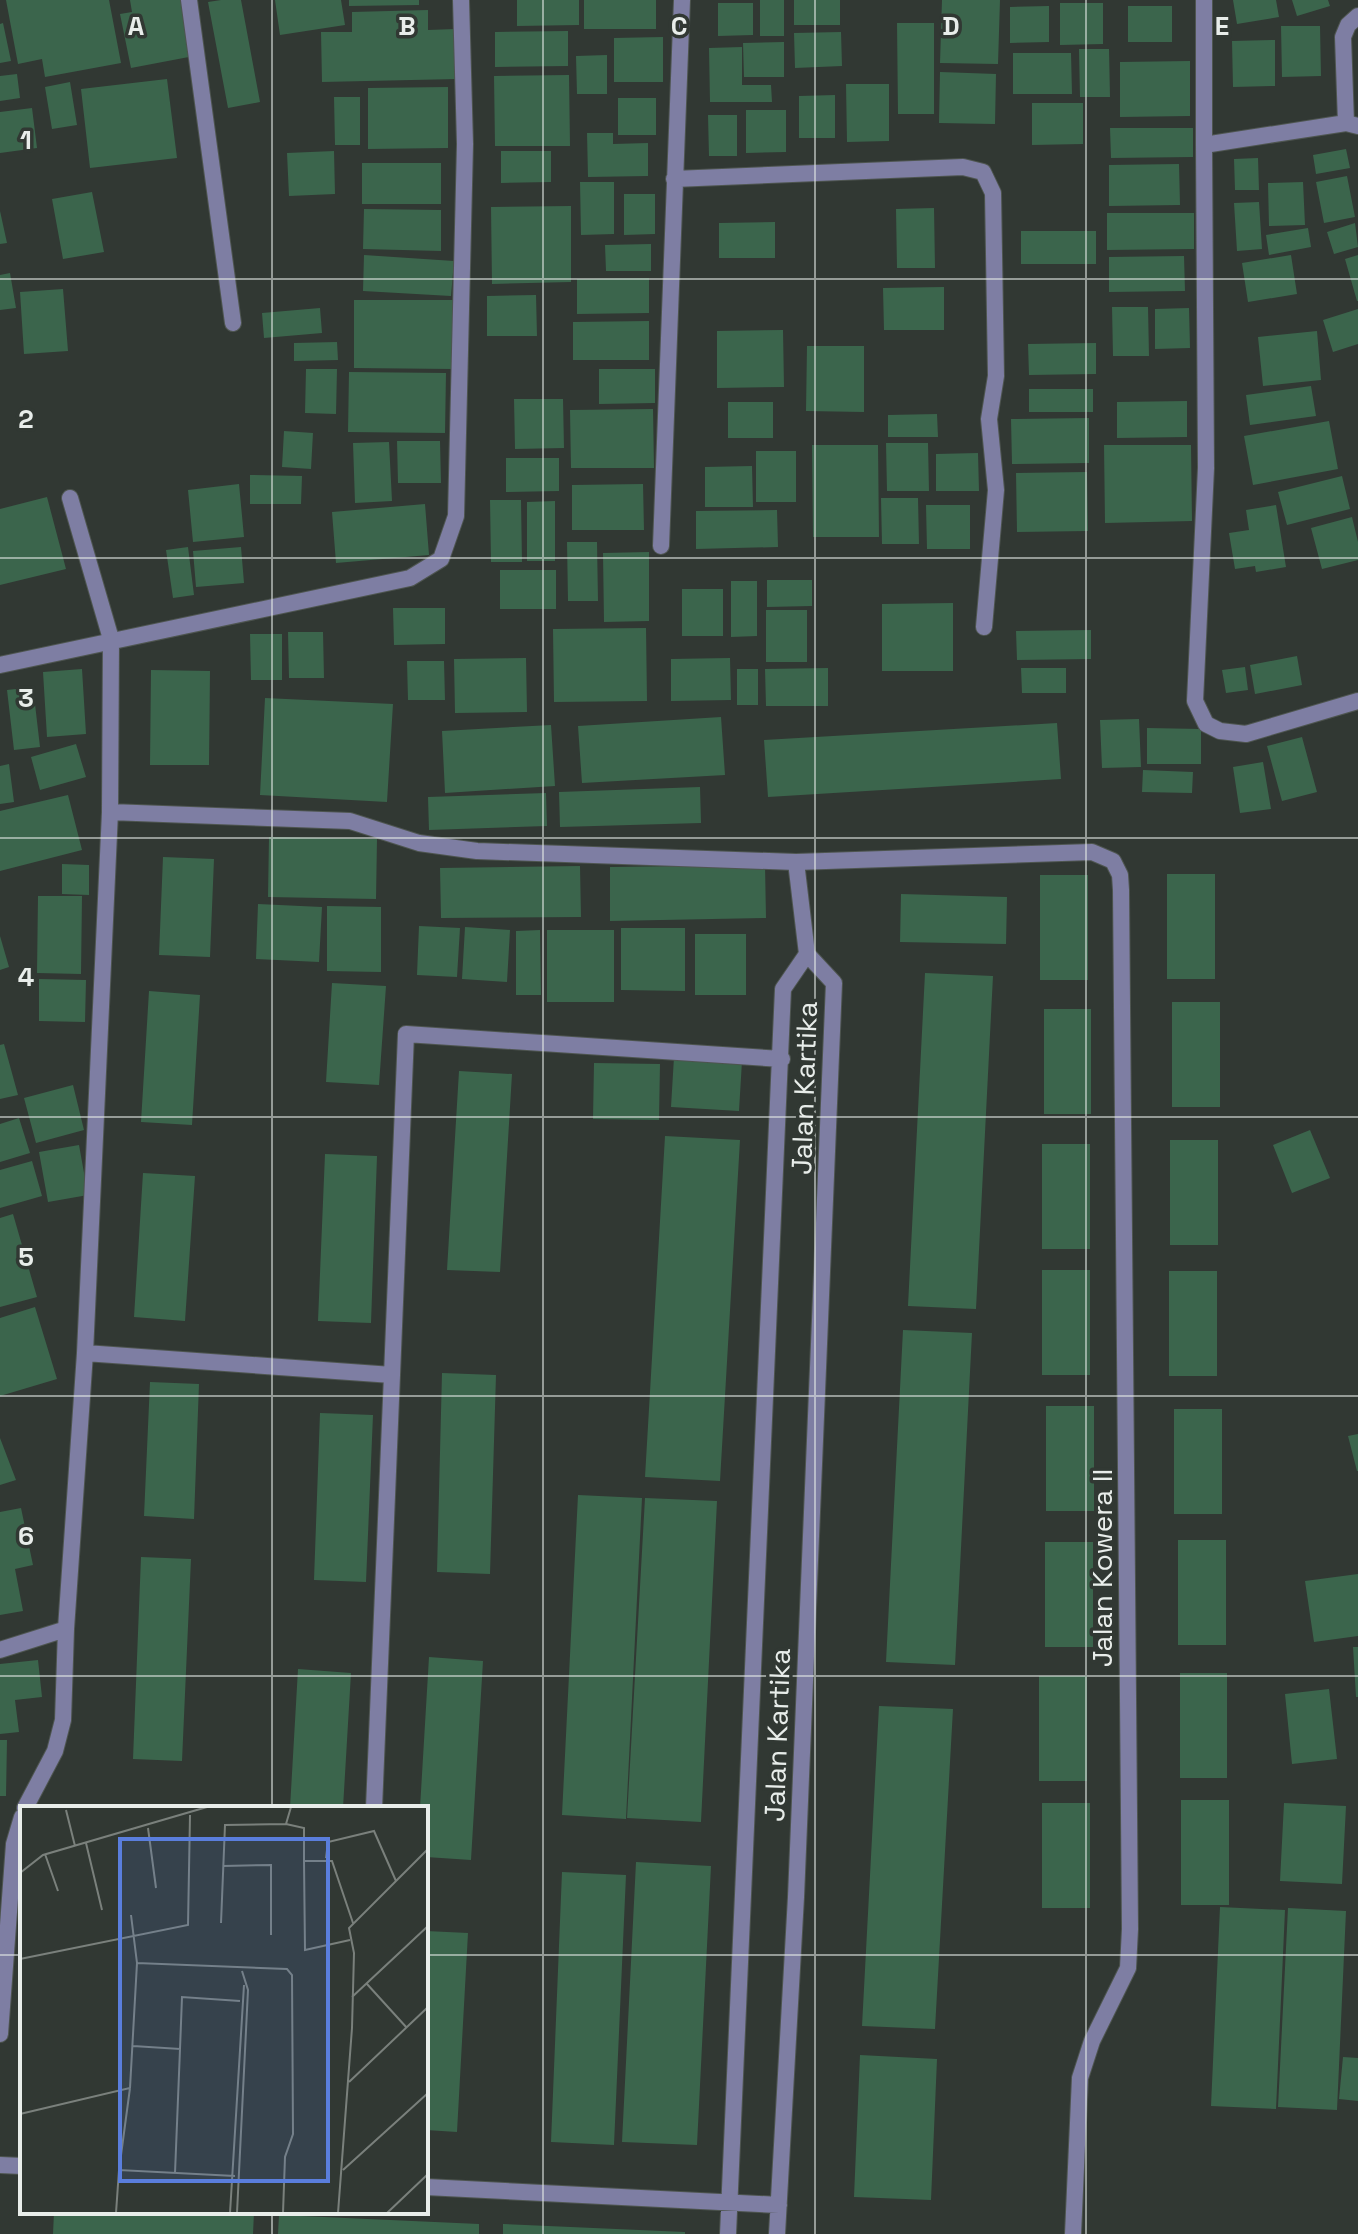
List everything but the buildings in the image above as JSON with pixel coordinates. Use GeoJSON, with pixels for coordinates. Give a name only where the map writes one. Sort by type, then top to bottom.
{"type":"FeatureCollection","features":[{"type":"Feature","properties":{"kind":"street"},"geometry":{"type":"LineString","coordinates":[[189,0],[233,323]]}},
{"type":"Feature","properties":{"kind":"street"},"geometry":{"type":"LineString","coordinates":[[0,665],[410,578],[441,559],[456,516],[458,461],[465,144],[461,0]]}},
{"type":"Feature","properties":{"kind":"street"},"geometry":{"type":"LineString","coordinates":[[661,546],[682,0]]}},
{"type":"Feature","properties":{"kind":"street"},"geometry":{"type":"LineString","coordinates":[[1204,0],[1206,468],[1195,701],[1206,724],[1220,731],[1246,734],[1358,701]]}},
{"type":"Feature","properties":{"kind":"street"},"geometry":{"type":"LineString","coordinates":[[1204,145],[1352,124],[1343,37],[1348,25],[1358,16]]}},
{"type":"Feature","properties":{"kind":"street"},"geometry":{"type":"LineString","coordinates":[[674,179],[963,167],[983,172],[993,193],[996,361],[989,419],[996,490],[984,627]]}},
{"type":"Feature","properties":{"kind":"street"},"geometry":{"type":"LineString","coordinates":[[26,1806],[55,1751],[63,1720],[66,1629],[85,1353],[110,812],[111,639],[70,498]]}},
{"type":"Feature","properties":{"kind":"street"},"geometry":{"type":"LineString","coordinates":[[110,812],[350,821],[419,843],[477,851],[796,862],[807,954]]}},
{"type":"Feature","properties":{"kind":"street","name":"Jalan Kowera II"},"geometry":{"type":"LineString","coordinates":[[796,862],[1092,852],[1113,861],[1120,875],[1130,1929],[1128,1968],[1092,2041],[1080,2078],[1073,2234]]}},
{"type":"Feature","properties":{"kind":"street","name":"Jalan Kartika"},"geometry":{"type":"LineString","coordinates":[[728,2234],[783,989],[807,954],[834,983],[797,1881],[777,2234]]}},
{"type":"Feature","properties":{"kind":"street"},"geometry":{"type":"LineString","coordinates":[[374,1806],[406,1034],[782,1059]]}},
{"type":"Feature","properties":{"kind":"street"},"geometry":{"type":"LineString","coordinates":[[85,1353],[392,1375]]}},
{"type":"Feature","properties":{"kind":"street"},"geometry":{"type":"LineString","coordinates":[[0,1650],[66,1629]]}},
{"type":"Feature","properties":{"kind":"street"},"geometry":{"type":"LineString","coordinates":[[0,2034],[14,1844],[20,1824]]}},
{"type":"Feature","properties":{"kind":"street"},"geometry":{"type":"LineString","coordinates":[[0,2165],[20,2166]]}},
{"type":"Feature","properties":{"kind":"street"},"geometry":{"type":"LineString","coordinates":[[428,2187],[779,2205]]}}]}
